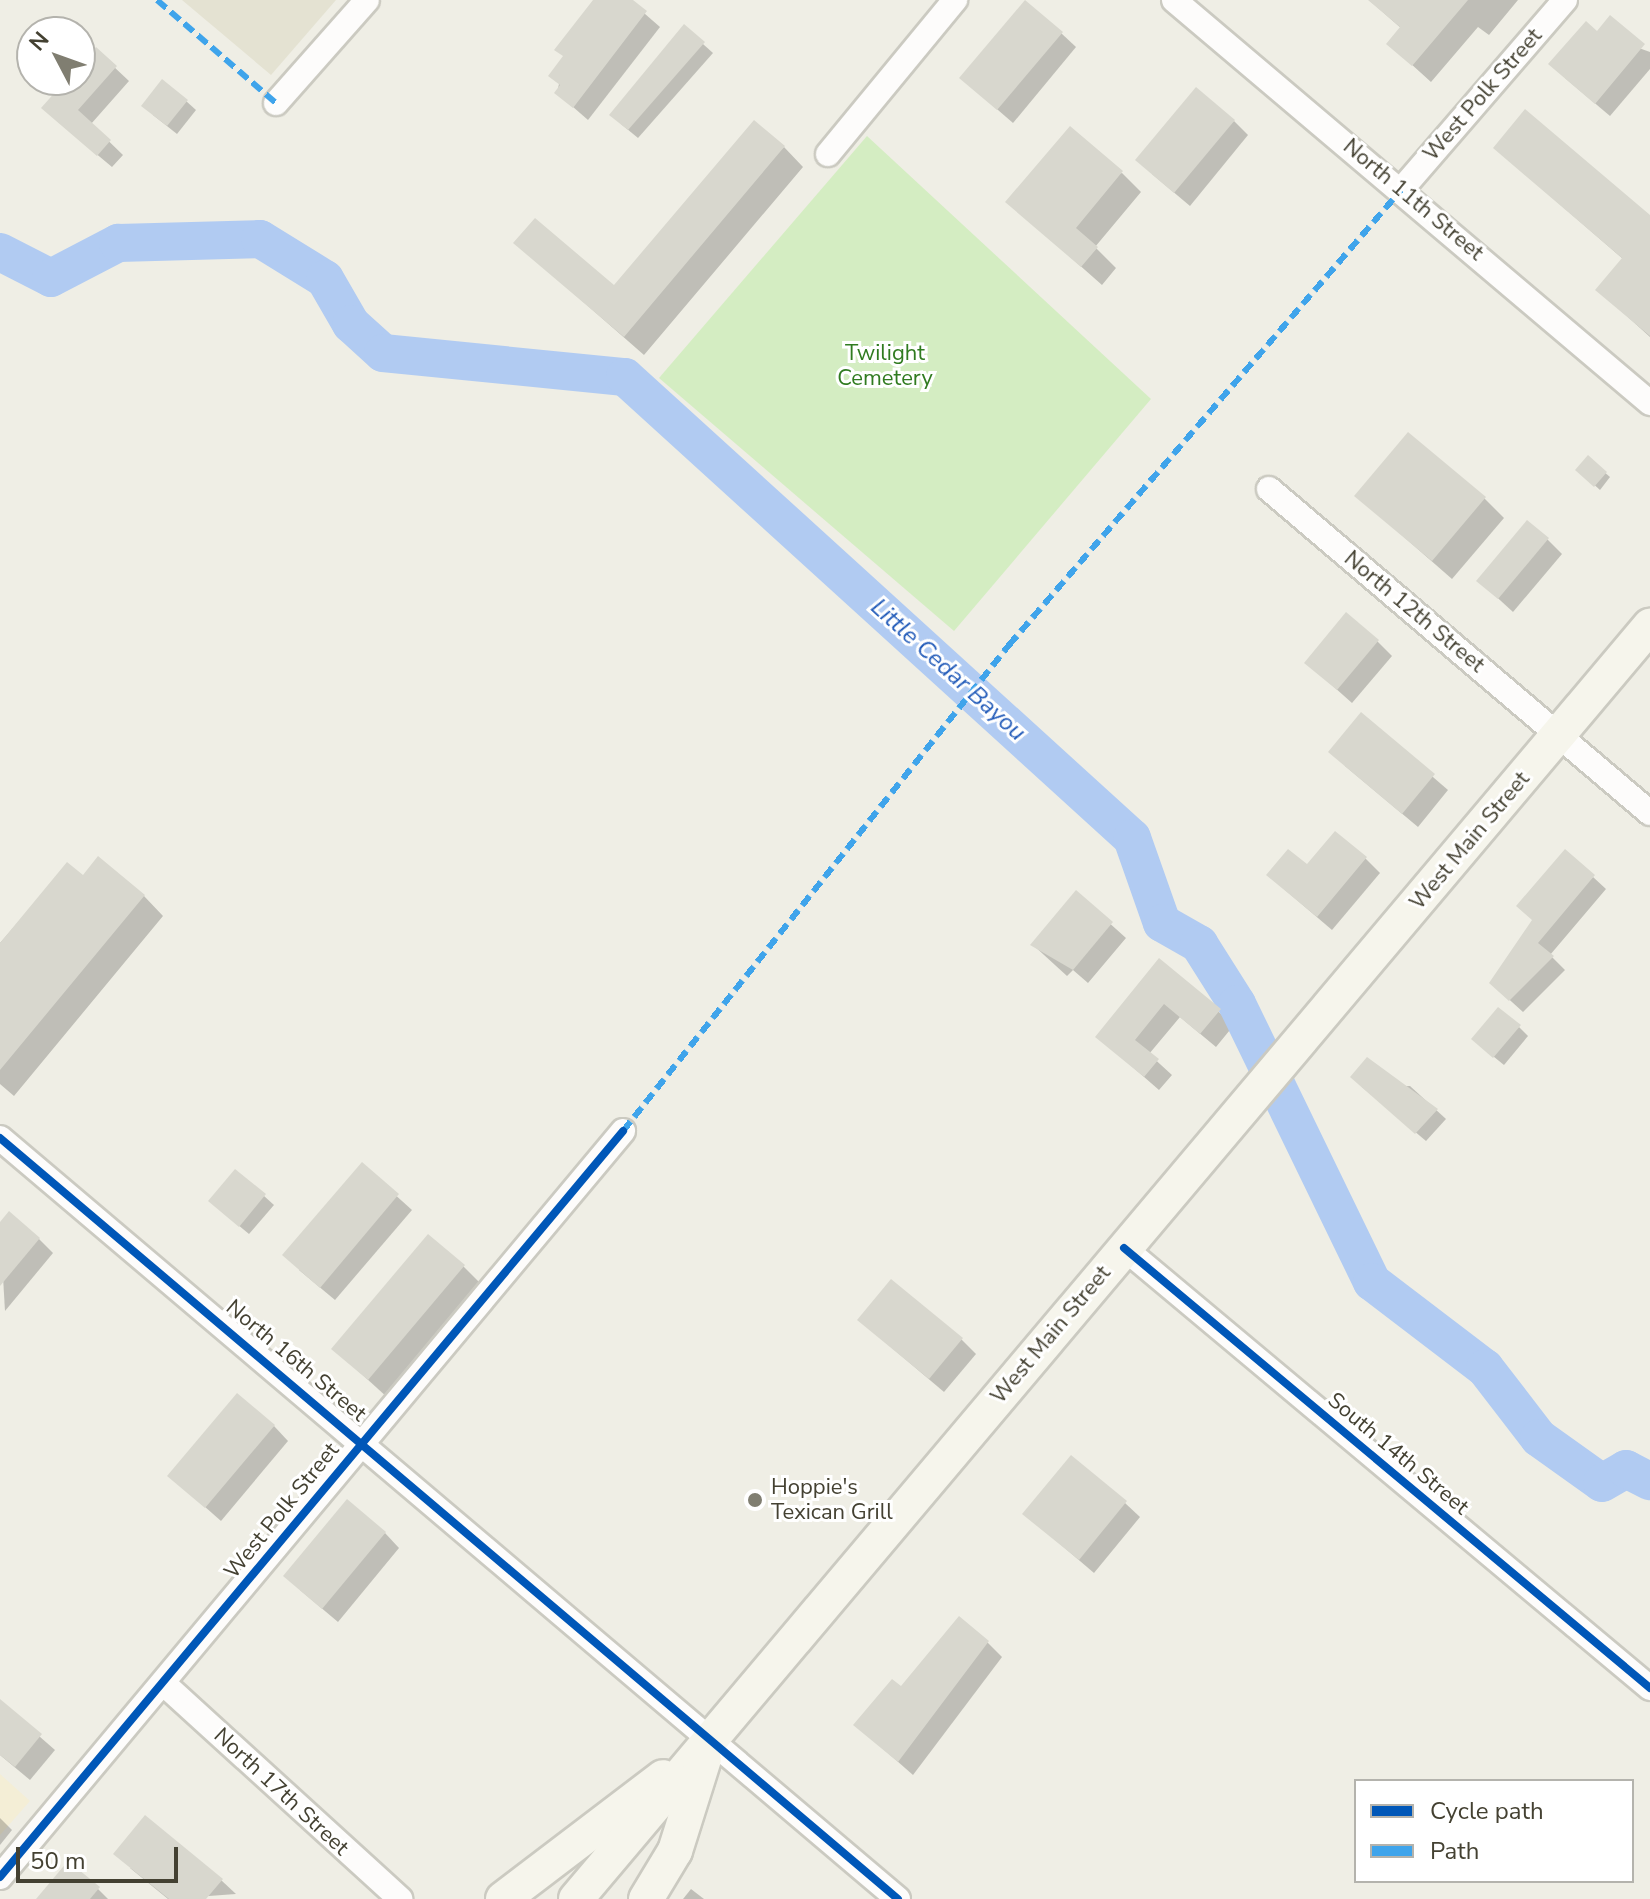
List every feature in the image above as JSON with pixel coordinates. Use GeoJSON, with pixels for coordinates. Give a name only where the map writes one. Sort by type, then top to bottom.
{"type":"FeatureCollection","features":[{"type":"Feature","properties":{"kind":"main road","name":"West Main Street"},"geometry":{"type":"LineString","coordinates":[[576,1899],[1650,626]]}},
{"type":"Feature","properties":{"kind":"main road"},"geometry":{"type":"LineString","coordinates":[[503,1899],[709,1743]]}},
{"type":"Feature","properties":{"kind":"main road"},"geometry":{"type":"LineString","coordinates":[[646,1899],[675,1851],[709,1743]]}},
{"type":"Feature","properties":{"kind":"street"},"geometry":{"type":"LineString","coordinates":[[276,103],[367,0]]}},
{"type":"Feature","properties":{"kind":"street"},"geometry":{"type":"LineString","coordinates":[[828,154],[955,0]]}},
{"type":"Feature","properties":{"kind":"street","name":"North 11th Street"},"geometry":{"type":"LineString","coordinates":[[1174,0],[1650,403]]}},
{"type":"Feature","properties":{"kind":"street","name":"West Polk Street"},"geometry":{"type":"LineString","coordinates":[[1401,190],[1565,0]]}},
{"type":"Feature","properties":{"kind":"street","name":"North 12th Street"},"geometry":{"type":"LineString","coordinates":[[1269,489],[1650,813]]}},
{"type":"Feature","properties":{"kind":"street","name":"West Polk Street"},"geometry":{"type":"LineString","coordinates":[[0,1877],[623,1131]]}},
{"type":"Feature","properties":{"kind":"street","name":"North 16th Street"},"geometry":{"type":"LineString","coordinates":[[0,1138],[363,1441],[709,1743],[898,1899]]}},
{"type":"Feature","properties":{"kind":"street","name":"South 14th Street"},"geometry":{"type":"LineString","coordinates":[[1124,1248],[1650,1688]]}},
{"type":"Feature","properties":{"kind":"street","name":"North 17th Street"},"geometry":{"type":"LineString","coordinates":[[163,1683],[400,1899]]}},
{"type":"Feature","properties":{"kind":"shaded area"},"geometry":{"type":"Polygon","coordinates":[[[182,0],[336,0],[271,75],[182,0]]]}},
{"type":"Feature","properties":{"kind":"shaded area"},"geometry":{"type":"Polygon","coordinates":[[[0,1774],[30,1801],[0,1835],[0,1774]]]}},
{"type":"Feature","properties":{"kind":"green space","name":"Twilight Cemetery"},"geometry":{"type":"Polygon","coordinates":[[[867,136],[1151,399],[954,631],[659,378],[867,136]]]}},
{"type":"Feature","properties":{"kind":"building"},"geometry":{"type":"Polygon","coordinates":[[[593,0],[633,0],[647,11],[573,108],[554,93],[560,85],[548,76],[563,56],[554,50],[593,0]]]}},
{"type":"Feature","properties":{"kind":"building"},"geometry":{"type":"Polygon","coordinates":[[[1025,0],[1063,32],[997,110],[959,78],[1025,0]]]}},
{"type":"Feature","properties":{"kind":"building"},"geometry":{"type":"Polygon","coordinates":[[[1368,0],[1468,0],[1412,66],[1386,44],[1400,27],[1368,0]]]}},
{"type":"Feature","properties":{"kind":"building"},"geometry":{"type":"Polygon","coordinates":[[[1610,15],[1645,44],[1595,104],[1548,64],[1586,21],[1597,31],[1610,15]]]}},
{"type":"Feature","properties":{"kind":"building"},"geometry":{"type":"Polygon","coordinates":[[[684,24],[705,42],[628,130],[609,115],[684,24]]]}},
{"type":"Feature","properties":{"kind":"building"},"geometry":{"type":"Polygon","coordinates":[[[96,47],[117,66],[96,90],[96,47]]]}},
{"type":"Feature","properties":{"kind":"building"},"geometry":{"type":"Polygon","coordinates":[[[162,79],[188,100],[167,126],[141,106],[162,79]]]}},
{"type":"Feature","properties":{"kind":"building"},"geometry":{"type":"Polygon","coordinates":[[[1196,87],[1235,120],[1174,193],[1135,160],[1196,87]]]}},
{"type":"Feature","properties":{"kind":"building"},"geometry":{"type":"Polygon","coordinates":[[[52,96],[90,96],[78,110],[111,140],[97,156],[41,108],[52,96]]]}},
{"type":"Feature","properties":{"kind":"building"},"geometry":{"type":"Polygon","coordinates":[[[1525,109],[1650,215],[1650,336],[1595,290],[1622,258],[1493,148],[1525,109]]]}},
{"type":"Feature","properties":{"kind":"building"},"geometry":{"type":"Polygon","coordinates":[[[754,120],[785,146],[624,337],[513,243],[535,218],[614,285],[754,120]]]}},
{"type":"Feature","properties":{"kind":"building"},"geometry":{"type":"Polygon","coordinates":[[[1070,126],[1123,171],[1076,228],[1098,247],[1081,267],[1005,202],[1070,126]]]}},
{"type":"Feature","properties":{"kind":"building"},"geometry":{"type":"Polygon","coordinates":[[[1408,432],[1486,497],[1432,561],[1354,496],[1408,432]]]}},
{"type":"Feature","properties":{"kind":"building"},"geometry":{"type":"Polygon","coordinates":[[[1588,455],[1607,472],[1594,487],[1575,470],[1588,455]]]}},
{"type":"Feature","properties":{"kind":"building"},"geometry":{"type":"Polygon","coordinates":[[[1527,520],[1549,538],[1498,599],[1476,581],[1527,520]]]}},
{"type":"Feature","properties":{"kind":"building"},"geometry":{"type":"Polygon","coordinates":[[[1346,612],[1379,640],[1337,690],[1304,663],[1346,612]]]}},
{"type":"Feature","properties":{"kind":"building"},"geometry":{"type":"Polygon","coordinates":[[[1361,712],[1435,774],[1402,814],[1328,752],[1361,712]]]}},
{"type":"Feature","properties":{"kind":"building"},"geometry":{"type":"Polygon","coordinates":[[[1335,831],[1367,857],[1317,917],[1266,875],[1288,849],[1307,864],[1335,831]]]}},
{"type":"Feature","properties":{"kind":"building"},"geometry":{"type":"Polygon","coordinates":[[[1565,849],[1595,875],[1538,943],[1554,956],[1509,1001],[1489,983],[1532,920],[1516,906],[1565,849]]]}},
{"type":"Feature","properties":{"kind":"building"},"geometry":{"type":"Polygon","coordinates":[[[98,856],[145,895],[0,1070],[0,943],[67,862],[83,875],[98,856]]]}},
{"type":"Feature","properties":{"kind":"building"},"geometry":{"type":"Polygon","coordinates":[[[1076,890],[1113,922],[1073,970],[1030,945],[1076,890]]]}},
{"type":"Feature","properties":{"kind":"building"},"geometry":{"type":"Polygon","coordinates":[[[1159,958],[1221,1009],[1200,1034],[1164,1004],[1135,1040],[1159,1059],[1144,1077],[1095,1037],[1159,958]]]}},
{"type":"Feature","properties":{"kind":"building"},"geometry":{"type":"Polygon","coordinates":[[[1498,1007],[1521,1025],[1493,1058],[1471,1039],[1498,1007]]]}},
{"type":"Feature","properties":{"kind":"building"},"geometry":{"type":"Polygon","coordinates":[[[1367,1057],[1438,1109],[1415,1134],[1350,1077],[1367,1057]]]}},
{"type":"Feature","properties":{"kind":"building"},"geometry":{"type":"Polygon","coordinates":[[[362,1162],[399,1194],[320,1288],[282,1255],[362,1162]]]}},
{"type":"Feature","properties":{"kind":"building"},"geometry":{"type":"Polygon","coordinates":[[[235,1169],[266,1194],[239,1227],[208,1201],[235,1169]]]}},
{"type":"Feature","properties":{"kind":"building"},"geometry":{"type":"Polygon","coordinates":[[[9,1211],[40,1238],[0,1286],[0,1222],[9,1211]]]}},
{"type":"Feature","properties":{"kind":"building"},"geometry":{"type":"Polygon","coordinates":[[[428,1234],[465,1265],[368,1380],[331,1349],[428,1234]]]}},
{"type":"Feature","properties":{"kind":"building"},"geometry":{"type":"Polygon","coordinates":[[[891,1279],[963,1338],[929,1379],[857,1320],[891,1279]]]}},
{"type":"Feature","properties":{"kind":"building"},"geometry":{"type":"Polygon","coordinates":[[[237,1393],[275,1425],[205,1508],[167,1476],[237,1393]]]}},
{"type":"Feature","properties":{"kind":"building"},"geometry":{"type":"Polygon","coordinates":[[[1071,1455],[1127,1501],[1079,1560],[1022,1514],[1071,1455]]]}},
{"type":"Feature","properties":{"kind":"building"},"geometry":{"type":"Polygon","coordinates":[[[347,1499],[386,1532],[322,1609],[283,1576],[347,1499]]]}},
{"type":"Feature","properties":{"kind":"building"},"geometry":{"type":"Polygon","coordinates":[[[959,1616],[989,1641],[898,1762],[853,1725],[892,1679],[901,1686],[959,1616]]]}},
{"type":"Feature","properties":{"kind":"building"},"geometry":{"type":"Polygon","coordinates":[[[0,1699],[42,1734],[15,1767],[0,1755],[0,1699]]]}},
{"type":"Feature","properties":{"kind":"building"},"geometry":{"type":"Polygon","coordinates":[[[145,1815],[223,1879],[206,1899],[169,1899],[113,1854],[145,1815]]]}},
{"type":"Feature","properties":{"kind":"building"},"geometry":{"type":"Polygon","coordinates":[[[68,1861],[100,1887],[90,1899],[36,1899],[68,1861]]]}},
{"type":"Feature","properties":{"kind":"waterway","name":"Little Cedar Bayou"},"geometry":{"type":"LineString","coordinates":[[0,252],[51,278],[118,243],[260,239],[325,279],[351,324],[383,353],[625,377],[1132,838],[1162,923],[1199,944],[1237,1004],[1372,1282],[1485,1368],[1539,1438],[1602,1483],[1626,1469],[1650,1481]]}},
{"type":"Feature","properties":{"kind":"marked path"},"geometry":{"type":"LineString","coordinates":[[157,0],[276,103]]}},
{"type":"Feature","properties":{"kind":"marked path"},"geometry":{"type":"LineString","coordinates":[[623,1131],[1009,645],[1401,190]]}},
{"type":"Feature","properties":{"kind":"cycle path"},"geometry":{"type":"LineString","coordinates":[[0,1877],[623,1131]]}},
{"type":"Feature","properties":{"kind":"cycle path"},"geometry":{"type":"LineString","coordinates":[[0,1138],[898,1899]]}},
{"type":"Feature","properties":{"kind":"cycle path"},"geometry":{"type":"LineString","coordinates":[[1124,1248],[1650,1688]]}},
{"type":"Feature","properties":{"kind":"place","name":"Hoppie's Texican Grill"},"geometry":{"type":"Point","coordinates":[755,1500]}}]}
